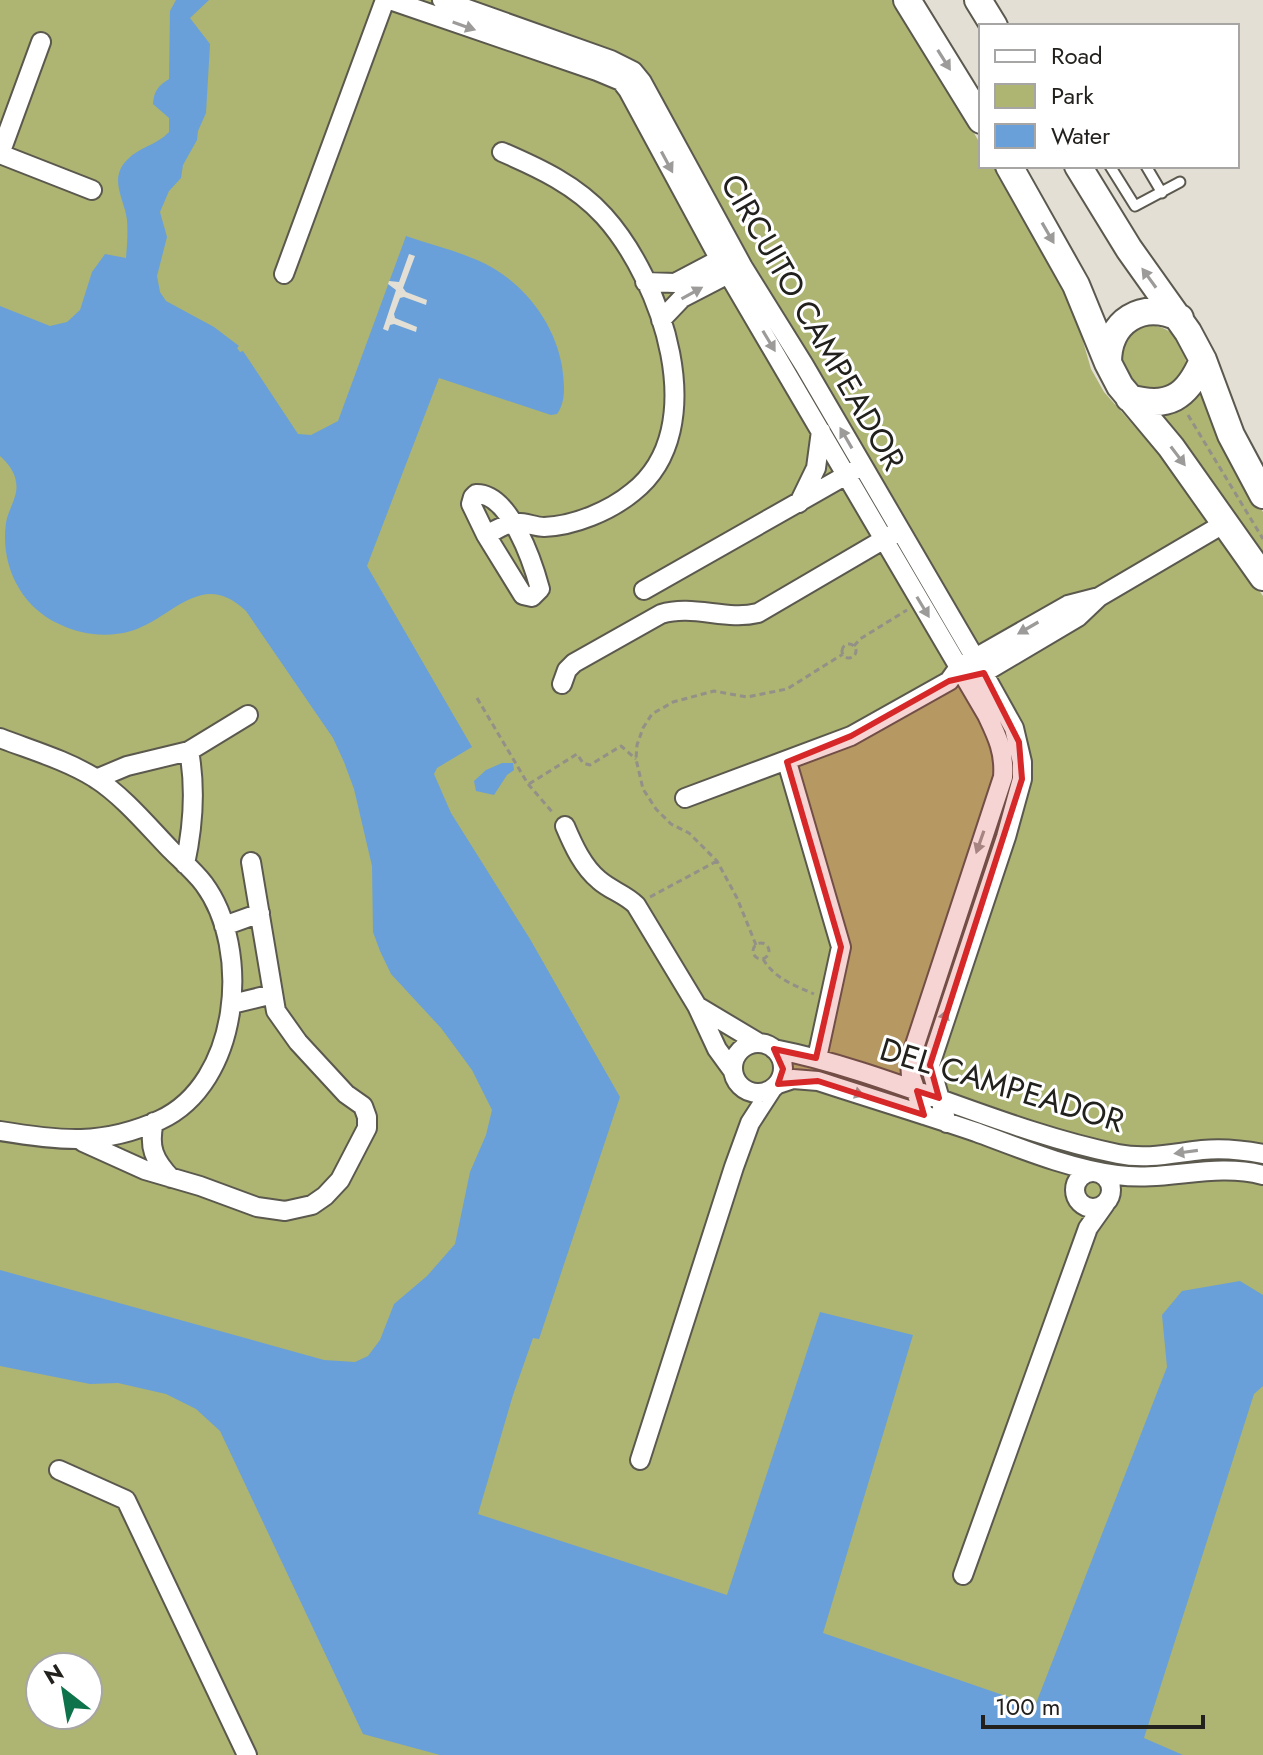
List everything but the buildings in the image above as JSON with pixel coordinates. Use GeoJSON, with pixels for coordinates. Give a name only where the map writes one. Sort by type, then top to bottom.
{"type":"FeatureCollection","features":[{"type":"Feature","properties":{"kind":"main road"},"geometry":{"type":"LineString","coordinates":[[907,0],[979,117]]}},
{"type":"Feature","properties":{"kind":"main road"},"geometry":{"type":"LineString","coordinates":[[978,0],[993,24]]}},
{"type":"Feature","properties":{"kind":"main road"},"geometry":{"type":"LineString","coordinates":[[1010,168],[1076,285],[1108,363],[1129,398],[1177,455],[1263,577]]}},
{"type":"Feature","properties":{"kind":"main road"},"geometry":{"type":"LineString","coordinates":[[1079,168],[1129,249],[1180,318],[1203,360],[1231,435],[1263,495]]}},
{"type":"Feature","properties":{"kind":"main road"},"geometry":{"type":"LineString","coordinates":[[1108,363],[1112,337],[1130,318],[1142,312],[1155,311],[1168,312],[1180,318]]}},
{"type":"Feature","properties":{"kind":"main road"},"geometry":{"type":"LineString","coordinates":[[1129,398],[1154,403],[1177,397],[1189,386],[1203,360]]}},
{"type":"Feature","properties":{"kind":"street"},"geometry":{"type":"LineString","coordinates":[[284,274],[388,0],[584,66],[627,76]]}},
{"type":"Feature","properties":{"kind":"street"},"geometry":{"type":"LineString","coordinates":[[442,0],[611,60],[627,76]]}},
{"type":"Feature","properties":{"kind":"street"},"geometry":{"type":"LineString","coordinates":[[41,42],[0,154],[92,190]]}},
{"type":"Feature","properties":{"kind":"street","name":"CIRCUITO CAMPEADOR"},"geometry":{"type":"LineString","coordinates":[[627,76],[640,110],[855,470],[967,672]]}},
{"type":"Feature","properties":{"kind":"street"},"geometry":{"type":"LineString","coordinates":[[486,535],[514,522],[543,527],[589,517],[635,491],[659,462],[668,440],[675,401],[674,369],[661,320],[634,260],[604,216],[577,191],[547,172],[502,152]]}},
{"type":"Feature","properties":{"kind":"street"},"geometry":{"type":"LineString","coordinates":[[645,282],[675,283],[731,263]]}},
{"type":"Feature","properties":{"kind":"street"},"geometry":{"type":"LineString","coordinates":[[661,320],[682,298],[731,263]]}},
{"type":"Feature","properties":{"kind":"street","name":"CIRCUITO CAMPEADOR"},"geometry":{"type":"LineString","coordinates":[[731,263],[821,431],[855,470]]}},
{"type":"Feature","properties":{"kind":"street"},"geometry":{"type":"LineString","coordinates":[[798,504],[816,468],[821,431]]}},
{"type":"Feature","properties":{"kind":"street"},"geometry":{"type":"LineString","coordinates":[[644,590],[855,470]]}},
{"type":"Feature","properties":{"kind":"street"},"geometry":{"type":"LineString","coordinates":[[484,494],[514,522],[540,589],[532,597],[523,595],[497,555],[471,504],[473,497],[484,494]]}},
{"type":"Feature","properties":{"kind":"street"},"geometry":{"type":"LineString","coordinates":[[685,798],[851,736],[967,672],[1078,617],[1099,597],[1225,523]]}},
{"type":"Feature","properties":{"kind":"street"},"geometry":{"type":"LineString","coordinates":[[497,555],[524,542],[543,527]]}},
{"type":"Feature","properties":{"kind":"street"},"geometry":{"type":"LineString","coordinates":[[562,684],[567,670],[574,663],[661,614],[689,609],[744,616],[758,613],[891,535]]}},
{"type":"Feature","properties":{"kind":"street","name":"CIRCUITO CAMPEADOR"},"geometry":{"type":"LineString","coordinates":[[891,535],[921,602],[1010,743],[1022,779],[1006,837],[930,1065],[947,1123]]}},
{"type":"Feature","properties":{"kind":"street"},"geometry":{"type":"LineString","coordinates":[[96,779],[127,766],[189,751],[248,715]]}},
{"type":"Feature","properties":{"kind":"street"},"geometry":{"type":"LineString","coordinates":[[0,738],[58,760],[96,779],[137,814],[204,884],[224,926],[232,965],[232,1004],[224,1035],[200,1086],[175,1109],[154,1122],[109,1137],[81,1141],[0,1131]]}},
{"type":"Feature","properties":{"kind":"street","name":"CIRCUITO CAMPEADOR"},"geometry":{"type":"LineString","coordinates":[[910,1060],[1003,777],[1004,760],[1010,743]]}},
{"type":"Feature","properties":{"kind":"street"},"geometry":{"type":"LineString","coordinates":[[185,864],[192,831],[193,773],[189,751]]}},
{"type":"Feature","properties":{"kind":"street"},"geometry":{"type":"LineString","coordinates":[[787,762],[841,947],[817,1058]]}},
{"type":"Feature","properties":{"kind":"street","name":"DEL CAMPEADOR"},"geometry":{"type":"LineString","coordinates":[[565,826],[587,867],[599,881],[636,905],[736,1078],[750,1123]]}},
{"type":"Feature","properties":{"kind":"street"},"geometry":{"type":"LineString","coordinates":[[81,1141],[145,1170],[257,1207],[285,1211],[312,1205],[340,1180],[367,1128],[363,1106],[346,1094],[298,1042],[276,1011],[251,862]]}},
{"type":"Feature","properties":{"kind":"street"},"geometry":{"type":"LineString","coordinates":[[968,879],[988,887]]}},
{"type":"Feature","properties":{"kind":"street"},"geometry":{"type":"LineString","coordinates":[[224,926],[260,913]]}},
{"type":"Feature","properties":{"kind":"street"},"geometry":{"type":"LineString","coordinates":[[232,1004],[273,994]]}},
{"type":"Feature","properties":{"kind":"street","name":"DEL CAMPEADOR"},"geometry":{"type":"LineString","coordinates":[[697,1006],[766,1046],[817,1058],[1120,1155],[1162,1157],[1224,1149],[1263,1154]]}},
{"type":"Feature","properties":{"kind":"street"},"geometry":{"type":"LineString","coordinates":[[640,1460],[750,1123],[775,1086],[783,1069],[779,1055],[766,1046],[750,1044],[737,1054],[736,1078],[755,1093],[775,1086]]}},
{"type":"Feature","properties":{"kind":"street"},"geometry":{"type":"LineString","coordinates":[[879,1079],[893,1074],[910,1060]]}},
{"type":"Feature","properties":{"kind":"street"},"geometry":{"type":"LineString","coordinates":[[910,1060],[909,1068],[924,1115]]}},
{"type":"Feature","properties":{"kind":"street","name":"DEL CAMPEADOR"},"geometry":{"type":"LineString","coordinates":[[775,1086],[793,1079],[818,1081],[1096,1172],[1133,1177],[1243,1169],[1263,1175]]}},
{"type":"Feature","properties":{"kind":"street"},"geometry":{"type":"LineString","coordinates":[[154,1122],[150,1137],[156,1162],[171,1178]]}},
{"type":"Feature","properties":{"kind":"street"},"geometry":{"type":"LineString","coordinates":[[963,1575],[1088,1228],[1107,1202],[1111,1187],[1108,1179],[1096,1172],[1079,1144]]}},
{"type":"Feature","properties":{"kind":"street"},"geometry":{"type":"LineString","coordinates":[[1107,1202],[1093,1208],[1078,1197],[1080,1178],[1096,1172],[1120,1155]]}},
{"type":"Feature","properties":{"kind":"street","name":"DEL CAMPEADOR"},"geometry":{"type":"LineString","coordinates":[[1056,1161],[1087,1214],[1088,1228]]}},
{"type":"Feature","properties":{"kind":"street","name":"DEL CAMPEADOR"},"geometry":{"type":"LineString","coordinates":[[1107,1202],[1134,1182],[1150,1176]]}},
{"type":"Feature","properties":{"kind":"street"},"geometry":{"type":"LineString","coordinates":[[59,1470],[114,1492],[126,1500],[133,1510],[247,1755]]}},
{"type":"Feature","properties":{"kind":"lane"},"geometry":{"type":"LineString","coordinates":[[1111,168],[1135,206],[1180,182]]}},
{"type":"Feature","properties":{"kind":"lane"},"geometry":{"type":"LineString","coordinates":[[1147,168],[1162,193]]}},
{"type":"Feature","properties":{"kind":"path"},"geometry":{"type":"LineString","coordinates":[[1182,404],[1263,539]]}},
{"type":"Feature","properties":{"kind":"path"},"geometry":{"type":"LineString","coordinates":[[854,646],[860,639],[921,602]]}},
{"type":"Feature","properties":{"kind":"path"},"geometry":{"type":"LineString","coordinates":[[477,698],[528,784],[565,826]]}},
{"type":"Feature","properties":{"kind":"path"},"geometry":{"type":"LineString","coordinates":[[528,784],[577,754],[583,763],[590,765],[621,746],[636,759]]}},
{"type":"Feature","properties":{"kind":"path"},"geometry":{"type":"LineString","coordinates":[[636,905],[717,861]]}},
{"type":"Feature","properties":{"kind":"path"},"geometry":{"type":"LineString","coordinates":[[763,959],[782,980],[828,1000]]}},
{"type":"Feature","properties":{"kind":"highlighted area"},"geometry":{"type":"Polygon","coordinates":[[[984,673],[1019,742],[1022,779],[930,1065],[939,1098],[917,1091],[924,1115],[818,1081],[778,1084],[783,1069],[774,1049],[816,1058],[841,947],[787,762],[851,736],[949,681],[984,673]]]}},
{"type":"Feature","properties":{"kind":"green space"},"geometry":{"type":"Polygon","coordinates":[[[0,0],[895,0],[979,142],[979,168],[994,168],[1055,270],[1073,307],[1091,369],[1104,392],[1181,479],[1263,596],[1263,1755],[0,1755],[0,0]]]}},
{"type":"Feature","properties":{"kind":"green space"},"geometry":{"type":"Polygon","coordinates":[[[1147,325],[1173,334],[1185,354],[1186,366],[1182,376],[1175,385],[1164,390],[1137,390],[1122,375],[1121,344],[1135,329],[1147,325]]]}},
{"type":"Feature","properties":{"kind":"green space"},"geometry":{"type":"Polygon","coordinates":[[[1199,387],[1228,450],[1263,512],[1263,563],[1154,409],[1199,387]]]}},
{"type":"Feature","properties":{"kind":"water"},"geometry":{"type":"Polygon","coordinates":[[[176,0],[209,0],[190,18],[210,44],[206,113],[197,140],[183,165],[181,178],[169,191],[160,212],[167,237],[157,276],[160,292],[166,301],[214,327],[239,346],[237,348],[243,351],[298,434],[311,435],[338,421],[406,236],[477,260],[521,289],[543,317],[558,349],[562,366],[562,403],[557,414],[551,415],[439,378],[367,566],[472,747],[437,768],[434,774],[451,813],[530,939],[620,1097],[539,1339],[533,1338],[513,1395],[478,1514],[727,1595],[820,1312],[913,1335],[823,1633],[1035,1706],[1167,1367],[1162,1315],[1182,1291],[1240,1281],[1263,1295],[1263,1386],[1254,1394],[1144,1738],[1183,1755],[440,1755],[363,1734],[220,1431],[196,1409],[166,1394],[118,1383],[90,1384],[0,1366],[0,1270],[324,1360],[355,1362],[368,1356],[380,1340],[394,1304],[427,1276],[455,1244],[470,1172],[486,1135],[492,1110],[472,1070],[441,1028],[391,974],[373,932],[372,866],[354,789],[344,762],[333,738],[246,611],[230,599],[215,594],[201,595],[131,631],[104,635],[86,633],[59,624],[34,607],[24,596],[10,569],[6,554],[6,523],[17,487],[12,471],[0,456],[0,306],[50,326],[67,322],[80,310],[92,272],[105,254],[126,258],[127,220],[119,190],[119,175],[127,160],[169,132],[169,118],[153,104],[157,89],[169,79],[170,11],[176,0]]]}},
{"type":"Feature","properties":{"kind":"water"},"geometry":{"type":"Polygon","coordinates":[[[502,763],[513,763],[514,770],[494,795],[476,791],[474,781],[486,770],[502,763]]]}},
{"type":"Feature","properties":{"kind":"pier"},"geometry":{"type":"Polygon","coordinates":[[[409,254],[415,256],[403,288],[427,300],[426,305],[400,298],[395,318],[417,327],[416,332],[394,324],[388,331],[383,329],[396,290],[388,284],[389,281],[399,282],[409,254]]]}}]}
